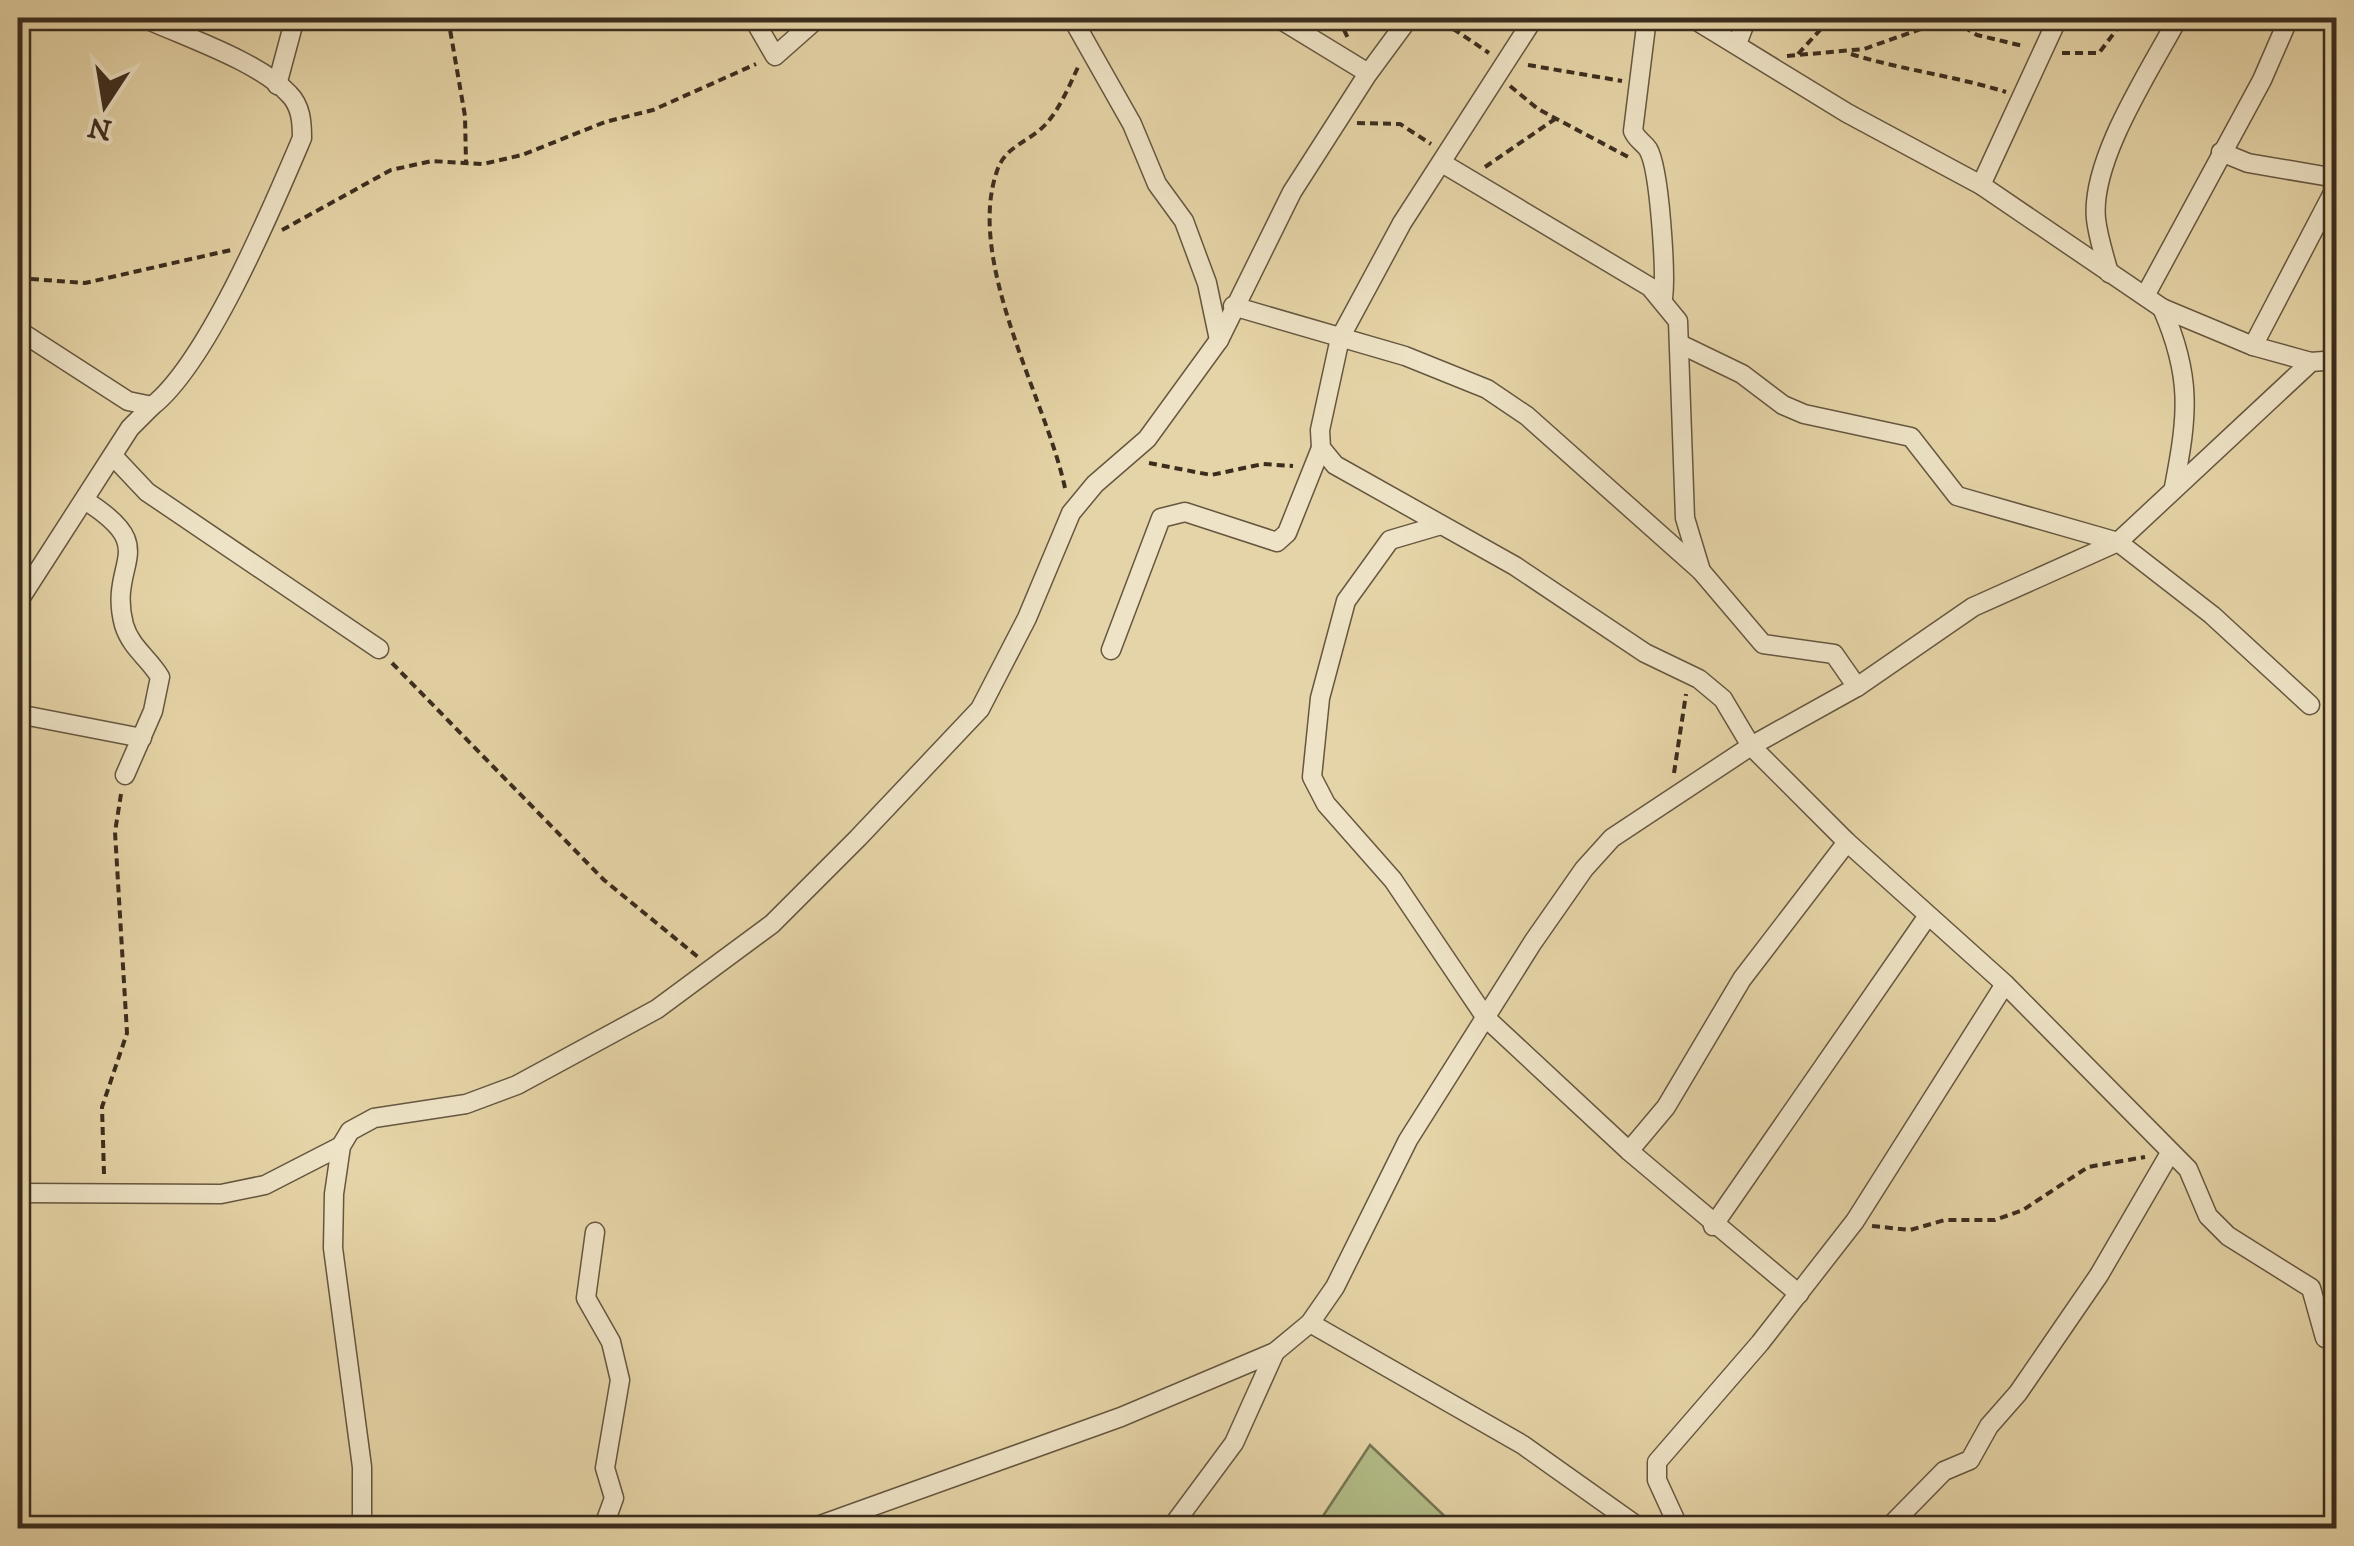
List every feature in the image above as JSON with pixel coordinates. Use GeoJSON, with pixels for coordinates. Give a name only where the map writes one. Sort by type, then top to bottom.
{"type":"FeatureCollection","features":[{"type":"Feature","properties":{"kind":"street"},"geometry":{"type":"LineString","coordinates":[[18,602],[130,428],[178,379],[255,244],[302,138],[297,106],[276,85],[144,18]]}},
{"type":"Feature","properties":{"kind":"street"},"geometry":{"type":"LineString","coordinates":[[276,85],[295,18]]}},
{"type":"Feature","properties":{"kind":"street"},"geometry":{"type":"LineString","coordinates":[[753,18],[774,56],[818,18]]}},
{"type":"Feature","properties":{"kind":"street"},"geometry":{"type":"LineString","coordinates":[[1072,18],[1132,124],[1156,184],[1184,222],[1207,283],[1219,340]]}},
{"type":"Feature","properties":{"kind":"street"},"geometry":{"type":"LineString","coordinates":[[1278,18],[1368,73]]}},
{"type":"Feature","properties":{"kind":"street"},"geometry":{"type":"LineString","coordinates":[[362,1528],[360,1447],[333,1248],[341,1146],[350,1131],[374,1118],[466,1104],[518,1086],[657,1009],[772,924],[980,709],[1027,618],[1071,513],[1094,484],[1166,416],[1219,340],[1292,192],[1368,73],[1409,18]]}},
{"type":"Feature","properties":{"kind":"street"},"geometry":{"type":"LineString","coordinates":[[1111,650],[1161,518],[1185,512],[1277,542],[1286,533],[1321,448],[1320,430],[1340,338],[1376,266],[1534,18]]}},
{"type":"Feature","properties":{"kind":"street"},"geometry":{"type":"LineString","coordinates":[[1647,18],[1642,84],[1633,131],[1648,150],[1653,169],[1666,277],[1664,298]]}},
{"type":"Feature","properties":{"kind":"street"},"geometry":{"type":"LineString","coordinates":[[1692,18],[1981,185],[2162,308],[2253,346],[2311,362],[2336,360]]}},
{"type":"Feature","properties":{"kind":"street"},"geometry":{"type":"LineString","coordinates":[[1737,44],[1747,18]]}},
{"type":"Feature","properties":{"kind":"street"},"geometry":{"type":"LineString","coordinates":[[1981,185],[2058,18]]}},
{"type":"Feature","properties":{"kind":"street"},"geometry":{"type":"LineString","coordinates":[[2108,273],[2095,218],[2099,186],[2110,151],[2178,18]]}},
{"type":"Feature","properties":{"kind":"street"},"geometry":{"type":"LineString","coordinates":[[2146,296],[2262,80],[2289,18]]}},
{"type":"Feature","properties":{"kind":"street"},"geometry":{"type":"LineString","coordinates":[[2221,152],[2248,163],[2336,178]]}},
{"type":"Feature","properties":{"kind":"street"},"geometry":{"type":"LineString","coordinates":[[1445,159],[1468,178],[1664,298],[1678,320],[1682,345],[1684,518],[1701,571]]}},
{"type":"Feature","properties":{"kind":"street"},"geometry":{"type":"LineString","coordinates":[[2253,346],[2336,187]]}},
{"type":"Feature","properties":{"kind":"street"},"geometry":{"type":"LineString","coordinates":[[1233,306],[1404,356],[1486,390],[1526,416],[1701,571],[1763,644],[1834,654],[1857,686]]}},
{"type":"Feature","properties":{"kind":"street"},"geometry":{"type":"LineString","coordinates":[[2162,308],[2186,375],[2185,430],[2174,487]]}},
{"type":"Feature","properties":{"kind":"street"},"geometry":{"type":"LineString","coordinates":[[18,330],[128,402],[152,406]]}},
{"type":"Feature","properties":{"kind":"street"},"geometry":{"type":"LineString","coordinates":[[1682,345],[1742,374],[1783,405],[1804,414],[1911,437],[1958,496],[2118,542],[2212,615],[2310,705]]}},
{"type":"Feature","properties":{"kind":"street"},"geometry":{"type":"LineString","coordinates":[[812,1528],[1103,1424],[1275,1352],[1310,1323],[1354,1254],[1390,1172],[1584,869],[1612,838],[1751,746],[1857,686],[1973,608],[2118,542],[2311,362]]}},
{"type":"Feature","properties":{"kind":"street"},"geometry":{"type":"LineString","coordinates":[[1321,448],[1335,465],[1515,566],[1723,699],[1751,746],[1847,842],[2005,984],[2188,1168],[2208,1216],[2228,1236],[2311,1288],[2324,1338]]}},
{"type":"Feature","properties":{"kind":"street"},"geometry":{"type":"LineString","coordinates":[[114,457],[147,492],[379,650]]}},
{"type":"Feature","properties":{"kind":"street"},"geometry":{"type":"LineString","coordinates":[[86,501],[111,517],[130,544],[121,610],[134,646],[160,677],[142,738],[125,775]]}},
{"type":"Feature","properties":{"kind":"street"},"geometry":{"type":"LineString","coordinates":[[1441,525],[1390,540],[1346,601],[1320,698],[1312,777],[1326,804],[1393,880],[1486,1018],[1628,1151],[1798,1294]]}},
{"type":"Feature","properties":{"kind":"street"},"geometry":{"type":"LineString","coordinates":[[18,714],[142,738]]}},
{"type":"Feature","properties":{"kind":"street"},"geometry":{"type":"LineString","coordinates":[[1628,1151],[1666,1107],[1742,979],[1847,842]]}},
{"type":"Feature","properties":{"kind":"street"},"geometry":{"type":"LineString","coordinates":[[1713,1226],[1928,917]]}},
{"type":"Feature","properties":{"kind":"street"},"geometry":{"type":"LineString","coordinates":[[1680,1528],[1657,1480],[1657,1462],[1854,1221],[2005,984]]}},
{"type":"Feature","properties":{"kind":"street"},"geometry":{"type":"LineString","coordinates":[[18,1193],[220,1194],[265,1185],[341,1146]]}},
{"type":"Feature","properties":{"kind":"street"},"geometry":{"type":"LineString","coordinates":[[1888,1528],[1944,1471],[1970,1460],[1989,1426],[2018,1393],[2099,1275],[2170,1153]]}},
{"type":"Feature","properties":{"kind":"street"},"geometry":{"type":"LineString","coordinates":[[595,1232],[586,1298],[612,1342],[620,1380],[605,1468],[614,1498],[604,1528]]}},
{"type":"Feature","properties":{"kind":"street"},"geometry":{"type":"LineString","coordinates":[[1310,1323],[1523,1445],[1640,1528]]}},
{"type":"Feature","properties":{"kind":"street"},"geometry":{"type":"LineString","coordinates":[[1170,1528],[1234,1443],[1275,1352]]}},
{"type":"Feature","properties":{"kind":"path"},"geometry":{"type":"LineString","coordinates":[[448,18],[466,116],[466,163]]}},
{"type":"Feature","properties":{"kind":"path"},"geometry":{"type":"LineString","coordinates":[[1409,18],[1448,26],[1504,67],[1556,119],[1653,169]]}},
{"type":"Feature","properties":{"kind":"path"},"geometry":{"type":"LineString","coordinates":[[1798,54],[1831,18]]}},
{"type":"Feature","properties":{"kind":"path"},"geometry":{"type":"LineString","coordinates":[[1956,18],[1977,36],[2041,50],[2092,54],[2118,29],[2164,18]]}},
{"type":"Feature","properties":{"kind":"path"},"geometry":{"type":"LineString","coordinates":[[1763,62],[1798,54],[1846,52],[1915,29],[1959,24]]}},
{"type":"Feature","properties":{"kind":"path"},"geometry":{"type":"LineString","coordinates":[[1071,513],[1062,471],[996,275],[992,216],[997,170],[1013,146],[1045,126],[1088,48]]}},
{"type":"Feature","properties":{"kind":"path"},"geometry":{"type":"LineString","coordinates":[[1846,52],[1893,67],[1948,74],[2020,96]]}},
{"type":"Feature","properties":{"kind":"path"},"geometry":{"type":"LineString","coordinates":[[18,278],[84,283],[255,244],[391,170],[432,161],[483,164],[569,140],[605,122],[653,110],[774,56]]}},
{"type":"Feature","properties":{"kind":"path"},"geometry":{"type":"LineString","coordinates":[[1504,67],[1642,84]]}},
{"type":"Feature","properties":{"kind":"path"},"geometry":{"type":"LineString","coordinates":[[1468,178],[1556,119]]}},
{"type":"Feature","properties":{"kind":"path"},"geometry":{"type":"LineString","coordinates":[[1336,124],[1400,124],[1445,159]]}},
{"type":"Feature","properties":{"kind":"path"},"geometry":{"type":"LineString","coordinates":[[1120,463],[1211,475],[1263,464],[1312,472]]}},
{"type":"Feature","properties":{"kind":"path"},"geometry":{"type":"LineString","coordinates":[[379,650],[604,880],[636,902],[712,971]]}},
{"type":"Feature","properties":{"kind":"path"},"geometry":{"type":"LineString","coordinates":[[1667,799],[1680,748],[1687,674]]}},
{"type":"Feature","properties":{"kind":"path"},"geometry":{"type":"LineString","coordinates":[[104,1195],[102,1107],[127,1033],[116,832],[125,775]]}},
{"type":"Feature","properties":{"kind":"path"},"geometry":{"type":"LineString","coordinates":[[1854,1221],[1910,1230],[1945,1220],[1995,1220],[2023,1210],[2088,1167],[2170,1153]]}},
{"type":"Feature","properties":{"kind":"path"},"geometry":{"type":"LineString","coordinates":[[2324,1338],[2328,1384],[2336,1400]]}},
{"type":"Feature","properties":{"kind":"green space"},"geometry":{"type":"Polygon","coordinates":[[[1370,1445],[1457,1528],[1315,1528],[1370,1445]]]}}]}
